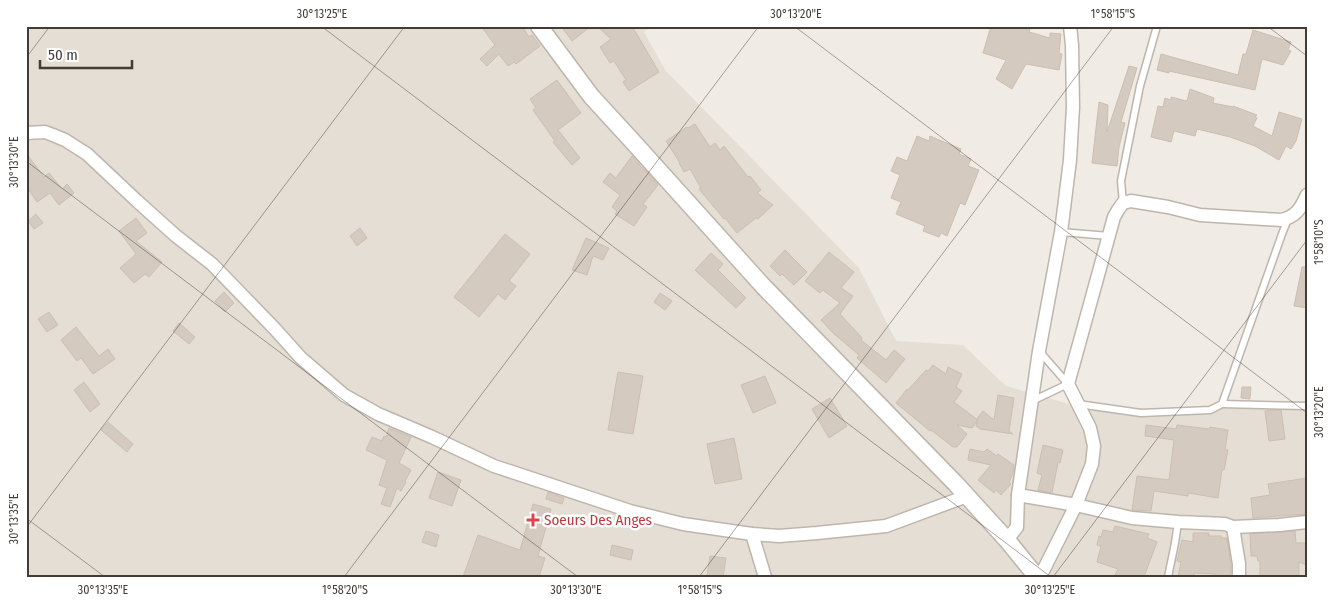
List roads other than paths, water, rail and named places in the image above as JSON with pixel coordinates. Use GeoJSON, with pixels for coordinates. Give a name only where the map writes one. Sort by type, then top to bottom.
{"type":"FeatureCollection","features":[{"type":"Feature","properties":{"kind":"street"},"geometry":{"type":"LineString","coordinates":[[538,26],[591,96],[763,286],[968,496],[1038,577],[1076,505],[1092,464],[1094,446],[1090,428],[1068,384],[1114,217],[1118,210],[1123,204],[1131,201],[1200,215],[1281,220],[1289,218],[1297,211],[1303,204],[1307,194]]}},
{"type":"Feature","properties":{"kind":"street"},"geometry":{"type":"LineString","coordinates":[[1007,540],[1017,527],[1018,495],[1039,351],[1061,232],[1070,160],[1072,124],[1072,45],[1070,26]]}},
{"type":"Feature","properties":{"kind":"street"},"geometry":{"type":"LineString","coordinates":[[26,132],[44,132],[53,135],[87,154],[176,236],[212,264],[301,358],[344,395],[378,414],[494,466],[630,511],[683,524],[779,536],[886,526],[968,496]]}},
{"type":"Feature","properties":{"kind":"street"},"geometry":{"type":"LineString","coordinates":[[1018,495],[1076,505],[1132,518],[1233,526],[1307,522]]}},
{"type":"Feature","properties":{"kind":"street"},"geometry":{"type":"LineString","coordinates":[[1233,526],[1239,564],[1239,577]]}},
{"type":"Feature","properties":{"kind":"street"},"geometry":{"type":"LineString","coordinates":[[752,534],[765,577]]}},
{"type":"Feature","properties":{"kind":"lane"},"geometry":{"type":"LineString","coordinates":[[1123,204],[1121,181],[1140,86],[1157,26]]}},
{"type":"Feature","properties":{"kind":"lane"},"geometry":{"type":"LineString","coordinates":[[1222,404],[1289,218]]}},
{"type":"Feature","properties":{"kind":"lane"},"geometry":{"type":"LineString","coordinates":[[1061,232],[1109,236]]}},
{"type":"Feature","properties":{"kind":"lane"},"geometry":{"type":"LineString","coordinates":[[1032,401],[1068,384],[1039,351]]}},
{"type":"Feature","properties":{"kind":"lane"},"geometry":{"type":"LineString","coordinates":[[1078,404],[1141,414],[1210,410],[1222,404],[1307,406]]}},
{"type":"Feature","properties":{"kind":"lane"},"geometry":{"type":"LineString","coordinates":[[1168,577],[1178,522]]}},
{"type":"Feature","properties":{"kind":"place","name":"Soeurs Des Anges"},"geometry":{"type":"Point","coordinates":[533,520]}}]}
